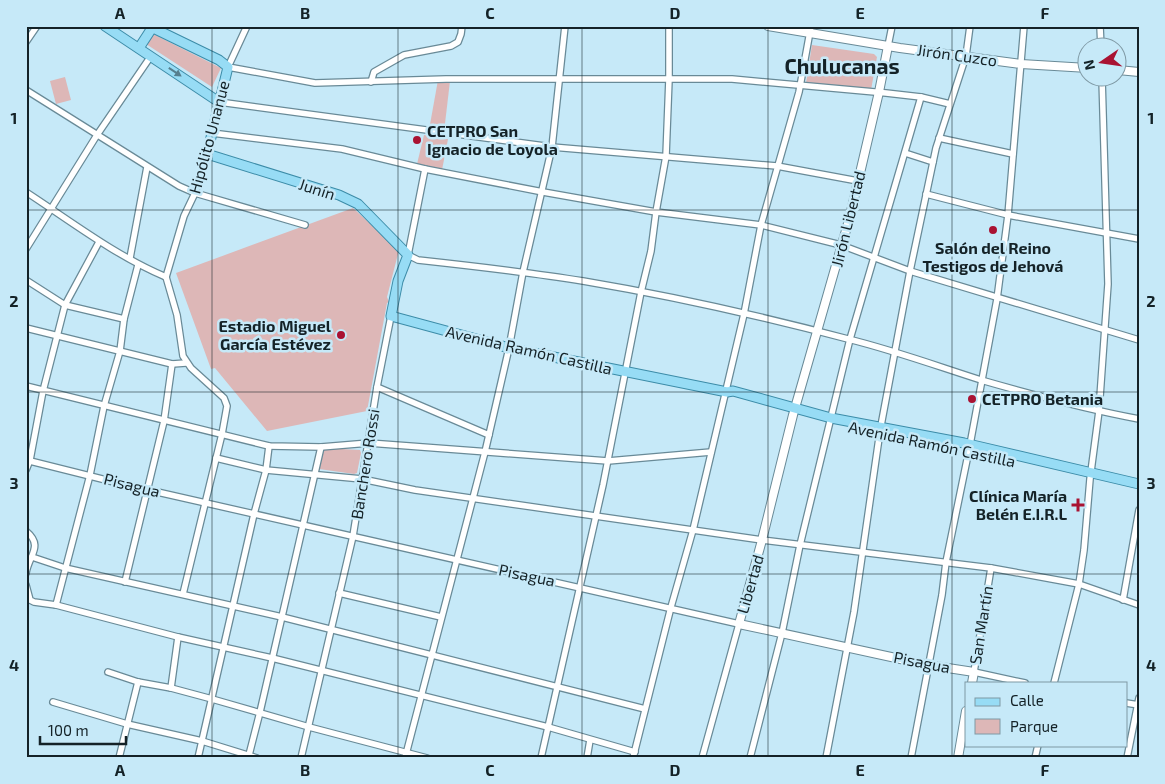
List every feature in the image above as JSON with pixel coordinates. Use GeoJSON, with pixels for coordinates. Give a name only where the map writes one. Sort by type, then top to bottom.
{"type":"FeatureCollection","features":[{"type":"Feature","properties":{"kind":"main road"},"geometry":{"type":"LineString","coordinates":[[104,26],[219,102]]}},
{"type":"Feature","properties":{"kind":"main road"},"geometry":{"type":"LineString","coordinates":[[140,48],[151,27],[219,60],[228,67]]}},
{"type":"Feature","properties":{"kind":"main road","name":"Hipólito Unanue"},"geometry":{"type":"LineString","coordinates":[[207,154],[228,67]]}},
{"type":"Feature","properties":{"kind":"main road","name":"Junín"},"geometry":{"type":"LineString","coordinates":[[207,154],[339,195],[358,204],[408,255]]}},
{"type":"Feature","properties":{"kind":"main road","name":"Banchero Rossi"},"geometry":{"type":"LineString","coordinates":[[391,316],[398,281],[408,255]]}},
{"type":"Feature","properties":{"kind":"main road","name":"Avenida Ramón Castilla"},"geometry":{"type":"LineString","coordinates":[[391,316],[509,348],[726,392],[731,396],[830,421],[881,428],[970,447],[1139,490]]}},
{"type":"Feature","properties":{"kind":"main road","name":"Avenida Ramón Castilla"},"geometry":{"type":"LineString","coordinates":[[1090,476],[1139,484]]}},
{"type":"Feature","properties":{"kind":"street"},"geometry":{"type":"LineString","coordinates":[[26,42],[37,26]]}},
{"type":"Feature","properties":{"kind":"street","name":"Hipólito Unanue"},"geometry":{"type":"LineString","coordinates":[[228,67],[247,26]]}},
{"type":"Feature","properties":{"kind":"street"},"geometry":{"type":"LineString","coordinates":[[372,82],[374,72],[404,55],[451,46],[458,42],[462,26]]}},
{"type":"Feature","properties":{"kind":"street"},"geometry":{"type":"LineString","coordinates":[[406,755],[485,452],[509,348],[523,272],[543,192],[552,147],[564,26]]}},
{"type":"Feature","properties":{"kind":"street"},"geometry":{"type":"LineString","coordinates":[[541,758],[608,460],[641,292],[651,251],[666,156],[669,79],[668,26]]}},
{"type":"Feature","properties":{"kind":"street","name":"Jirón Cuzco"},"geometry":{"type":"LineString","coordinates":[[768,26],[810,30],[888,46],[1021,64],[1078,67]]}},
{"type":"Feature","properties":{"kind":"street","name":"Jirón Libertad"},"geometry":{"type":"LineString","coordinates":[[794,412],[828,295],[858,181],[892,26]]}},
{"type":"Feature","properties":{"kind":"street"},"geometry":{"type":"LineString","coordinates":[[826,758],[848,646],[894,352],[933,162],[966,56],[970,26]]}},
{"type":"Feature","properties":{"kind":"street"},"geometry":{"type":"LineString","coordinates":[[911,758],[942,595],[946,562],[970,447],[997,299],[1008,215],[1024,26]]}},
{"type":"Feature","properties":{"kind":"street"},"geometry":{"type":"LineString","coordinates":[[26,585],[30,600],[34,602],[178,637],[225,646],[548,728],[634,755],[644,709],[693,530],[744,314],[761,225],[800,85],[810,30]]}},
{"type":"Feature","properties":{"kind":"street"},"geometry":{"type":"LineString","coordinates":[[26,249],[97,135],[151,56]]}},
{"type":"Feature","properties":{"kind":"street"},"geometry":{"type":"LineString","coordinates":[[228,67],[315,83],[446,79],[732,79],[879,92],[921,97],[950,104]]}},
{"type":"Feature","properties":{"kind":"street"},"geometry":{"type":"LineString","coordinates":[[1054,682],[1079,584],[1106,332],[1108,284],[1102,88]]}},
{"type":"Feature","properties":{"kind":"street"},"geometry":{"type":"LineString","coordinates":[[26,90],[179,186],[195,193],[305,225]]}},
{"type":"Feature","properties":{"kind":"street"},"geometry":{"type":"LineString","coordinates":[[750,758],[782,633],[800,545],[850,340],[921,97]]}},
{"type":"Feature","properties":{"kind":"street"},"geometry":{"type":"LineString","coordinates":[[219,102],[552,147],[777,166],[858,181]]}},
{"type":"Feature","properties":{"kind":"street"},"geometry":{"type":"LineString","coordinates":[[212,133],[342,149],[425,169],[543,192],[656,212],[761,225],[841,245],[910,272],[1106,332],[1139,340]]}},
{"type":"Feature","properties":{"kind":"street"},"geometry":{"type":"LineString","coordinates":[[939,138],[1013,154]]}},
{"type":"Feature","properties":{"kind":"street"},"geometry":{"type":"LineString","coordinates":[[905,153],[933,162]]}},
{"type":"Feature","properties":{"kind":"street","name":"Hipólito Unanue"},"geometry":{"type":"LineString","coordinates":[[166,277],[184,216],[195,193],[207,154]]}},
{"type":"Feature","properties":{"kind":"street"},"geometry":{"type":"LineString","coordinates":[[130,258],[147,166]]}},
{"type":"Feature","properties":{"kind":"street","name":"Banchero Rossi"},"geometry":{"type":"LineString","coordinates":[[408,255],[425,169]]}},
{"type":"Feature","properties":{"kind":"street"},"geometry":{"type":"LineString","coordinates":[[26,192],[99,242],[130,258],[138,265],[166,277],[177,315],[182,350],[186,363],[226,401],[222,434],[183,594]]}},
{"type":"Feature","properties":{"kind":"street"},"geometry":{"type":"LineString","coordinates":[[926,194],[1008,215],[1139,239]]}},
{"type":"Feature","properties":{"kind":"street"},"geometry":{"type":"LineString","coordinates":[[26,470],[43,391],[65,305],[99,242]]}},
{"type":"Feature","properties":{"kind":"street"},"geometry":{"type":"LineString","coordinates":[[408,255],[418,260],[523,272],[641,292],[744,314],[894,352],[982,380],[1099,411],[1139,419]]}},
{"type":"Feature","properties":{"kind":"street"},"geometry":{"type":"LineString","coordinates":[[56,606],[90,475],[104,406],[120,351],[124,319],[138,265]]}},
{"type":"Feature","properties":{"kind":"street"},"geometry":{"type":"LineString","coordinates":[[26,280],[65,305],[124,319]]}},
{"type":"Feature","properties":{"kind":"street","name":"Banchero Rossi"},"geometry":{"type":"LineString","coordinates":[[301,758],[353,536],[377,387],[391,316]]}},
{"type":"Feature","properties":{"kind":"street"},"geometry":{"type":"LineString","coordinates":[[26,328],[172,364],[186,363]]}},
{"type":"Feature","properties":{"kind":"street"},"geometry":{"type":"LineString","coordinates":[[125,582],[164,421],[172,364]]}},
{"type":"Feature","properties":{"kind":"street"},"geometry":{"type":"LineString","coordinates":[[26,386],[269,446],[321,447],[369,442],[608,460],[711,452]]}},
{"type":"Feature","properties":{"kind":"street"},"geometry":{"type":"LineString","coordinates":[[377,387],[489,435]]}},
{"type":"Feature","properties":{"kind":"street","name":"Libertad"},"geometry":{"type":"LineString","coordinates":[[702,758],[762,540],[794,412]]}},
{"type":"Feature","properties":{"kind":"street"},"geometry":{"type":"LineString","coordinates":[[198,758],[254,514],[266,470],[269,446]]}},
{"type":"Feature","properties":{"kind":"street"},"geometry":{"type":"LineString","coordinates":[[247,756],[260,712],[321,447]]}},
{"type":"Feature","properties":{"kind":"street"},"geometry":{"type":"LineString","coordinates":[[216,458],[266,470],[362,479],[415,490],[762,540],[991,568],[1079,584],[1139,605]]}},
{"type":"Feature","properties":{"kind":"street","name":"Pisagua"},"geometry":{"type":"LineString","coordinates":[[28,460],[148,490],[580,586],[739,624],[848,646],[928,665],[1020,682]]}},
{"type":"Feature","properties":{"kind":"street"},"geometry":{"type":"LineString","coordinates":[[1123,600],[1139,510]]}},
{"type":"Feature","properties":{"kind":"street"},"geometry":{"type":"LineString","coordinates":[[26,530],[34,542],[35,549],[26,573]]}},
{"type":"Feature","properties":{"kind":"street"},"geometry":{"type":"LineString","coordinates":[[32,557],[65,568],[282,617],[644,709]]}},
{"type":"Feature","properties":{"kind":"street","name":"San Martín"},"geometry":{"type":"LineString","coordinates":[[972,682],[991,568]]}},
{"type":"Feature","properties":{"kind":"street"},"geometry":{"type":"LineString","coordinates":[[339,593],[441,617]]}},
{"type":"Feature","properties":{"kind":"street"},"geometry":{"type":"LineString","coordinates":[[171,688],[178,637]]}},
{"type":"Feature","properties":{"kind":"street"},"geometry":{"type":"LineString","coordinates":[[108,672],[138,682],[171,688],[260,712],[406,755],[427,758]]}},
{"type":"Feature","properties":{"kind":"street"},"geometry":{"type":"LineString","coordinates":[[118,758],[138,682]]}},
{"type":"Feature","properties":{"kind":"street"},"geometry":{"type":"LineString","coordinates":[[53,702],[127,724],[202,740],[257,758]]}},
{"type":"Feature","properties":{"kind":"street"},"geometry":{"type":"LineString","coordinates":[[1127,758],[1138,703]]}},
{"type":"Feature","properties":{"kind":"street"},"geometry":{"type":"LineString","coordinates":[[958,758],[965,717]]}},
{"type":"Feature","properties":{"kind":"street"},"geometry":{"type":"LineString","coordinates":[[587,758],[590,740]]}},
{"type":"Feature","properties":{"kind":"green space"},"geometry":{"type":"Polygon","coordinates":[[[151,33],[221,68],[212,87],[146,44],[151,33]]]}},
{"type":"Feature","properties":{"kind":"green space"},"geometry":{"type":"Polygon","coordinates":[[[812,45],[874,54],[877,57],[871,90],[806,83],[812,45]]]}},
{"type":"Feature","properties":{"kind":"green space"},"geometry":{"type":"Polygon","coordinates":[[[65,77],[71,100],[56,104],[50,81],[65,77]]]}},
{"type":"Feature","properties":{"kind":"green space"},"geometry":{"type":"Polygon","coordinates":[[[438,80],[450,81],[444,132],[429,130],[438,80]]]}},
{"type":"Feature","properties":{"kind":"green space"},"geometry":{"type":"Polygon","coordinates":[[[424,135],[448,139],[442,170],[417,164],[424,135]]]}},
{"type":"Feature","properties":{"kind":"green space"},"geometry":{"type":"Polygon","coordinates":[[[353,208],[399,250],[387,297],[389,302],[387,303],[367,411],[267,431],[215,368],[211,369],[176,273],[353,208]]]}},
{"type":"Feature","properties":{"kind":"green space"},"geometry":{"type":"Polygon","coordinates":[[[324,448],[360,450],[357,473],[319,469],[324,448]]]}},
{"type":"Feature","properties":{"kind":"place","name":"CETPRO San Ignacio de Loyola"},"geometry":{"type":"Point","coordinates":[417,140]}},
{"type":"Feature","properties":{"kind":"place","name":"Salón del Reino Testigos de Jehová"},"geometry":{"type":"Point","coordinates":[993,230]}},
{"type":"Feature","properties":{"kind":"place","name":"Estadio Miguel García Estévez"},"geometry":{"type":"Point","coordinates":[341,335]}},
{"type":"Feature","properties":{"kind":"place","name":"CETPRO Betania"},"geometry":{"type":"Point","coordinates":[972,399]}},
{"type":"Feature","properties":{"kind":"place","name":"Clínica María Belén E.I.R.L"},"geometry":{"type":"Point","coordinates":[1078,505]}},
{"type":"Feature","properties":{"kind":"district","name":"Chulucanas"},"geometry":{"type":"Point","coordinates":[842,67]}}]}
